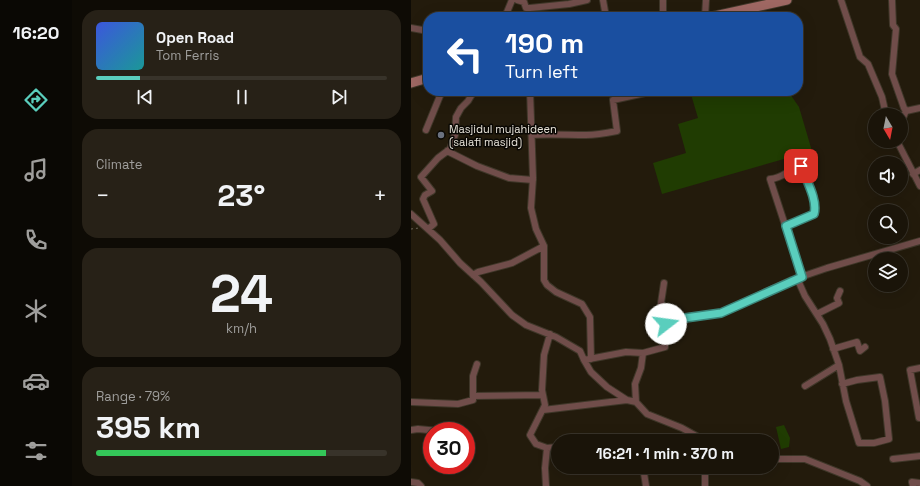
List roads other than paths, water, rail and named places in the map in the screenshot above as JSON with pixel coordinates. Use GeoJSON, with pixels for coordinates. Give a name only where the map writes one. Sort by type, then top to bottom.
{"type":"FeatureCollection","features":[{"type":"Feature","properties":{"kind":"main road"},"geometry":{"type":"LineString","coordinates":[[731,12],[782,0]]}},
{"type":"Feature","properties":{"kind":"main road"},"geometry":{"type":"LineString","coordinates":[[411,83],[423,79]]}},
{"type":"Feature","properties":{"kind":"street"},"geometry":{"type":"LineString","coordinates":[[507,12],[511,0]]}},
{"type":"Feature","properties":{"kind":"street"},"geometry":{"type":"LineString","coordinates":[[517,0],[524,2],[526,8],[549,7],[587,0]]}},
{"type":"Feature","properties":{"kind":"street"},"geometry":{"type":"LineString","coordinates":[[603,0],[604,12]]}},
{"type":"Feature","properties":{"kind":"street"},"geometry":{"type":"LineString","coordinates":[[663,0],[663,12]]}},
{"type":"Feature","properties":{"kind":"street"},"geometry":{"type":"LineString","coordinates":[[705,12],[706,0]]}},
{"type":"Feature","properties":{"kind":"street"},"geometry":{"type":"LineString","coordinates":[[841,0],[860,56],[868,64],[882,97],[884,108]]}},
{"type":"Feature","properties":{"kind":"street"},"geometry":{"type":"LineString","coordinates":[[892,0],[893,25],[896,29],[892,74],[904,108]]}},
{"type":"Feature","properties":{"kind":"street"},"geometry":{"type":"LineString","coordinates":[[411,28],[423,30]]}},
{"type":"Feature","properties":{"kind":"street"},"geometry":{"type":"LineString","coordinates":[[426,130],[440,96]]}},
{"type":"Feature","properties":{"kind":"street"},"geometry":{"type":"LineString","coordinates":[[427,229],[435,224],[423,200],[425,195],[432,191],[421,177],[438,158],[450,149],[455,135],[456,117],[470,96]]}},
{"type":"Feature","properties":{"kind":"street"},"geometry":{"type":"LineString","coordinates":[[530,96],[533,180],[531,208],[536,229],[544,246],[544,280],[547,285],[556,292],[582,304],[590,317],[588,360],[591,372],[607,387],[627,400]]}},
{"type":"Feature","properties":{"kind":"street"},"geometry":{"type":"LineString","coordinates":[[532,135],[587,135],[617,131],[613,100],[631,96]]}},
{"type":"Feature","properties":{"kind":"street"},"geometry":{"type":"LineString","coordinates":[[908,111],[920,108]]}},
{"type":"Feature","properties":{"kind":"street"},"geometry":{"type":"LineString","coordinates":[[900,148],[920,186]]}},
{"type":"Feature","properties":{"kind":"street"},"geometry":{"type":"LineString","coordinates":[[447,151],[477,166],[509,178],[533,180]]}},
{"type":"Feature","properties":{"kind":"street"},"geometry":{"type":"LineString","coordinates":[[786,226],[814,214],[815,208],[811,191],[801,166],[770,180],[786,226],[799,278],[805,296],[823,324],[839,365],[842,384],[846,401],[859,443],[874,443],[889,439],[885,401],[880,377],[857,380],[842,384]]}},
{"type":"Feature","properties":{"kind":"street"},"geometry":{"type":"LineString","coordinates":[[913,174],[920,170]]}},
{"type":"Feature","properties":{"kind":"street"},"geometry":{"type":"LineString","coordinates":[[411,214],[473,274],[512,315],[526,325],[549,334],[580,351],[588,360]]}},
{"type":"Feature","properties":{"kind":"street"},"geometry":{"type":"LineString","coordinates":[[666,324],[685,318],[721,313],[799,278],[827,268],[920,241]]}},
{"type":"Feature","properties":{"kind":"street"},"geometry":{"type":"LineString","coordinates":[[473,274],[512,263],[544,246]]}},
{"type":"Feature","properties":{"kind":"street"},"geometry":{"type":"LineString","coordinates":[[588,360],[626,352],[643,353],[665,347],[666,324],[661,303],[664,283]]}},
{"type":"Feature","properties":{"kind":"street"},"geometry":{"type":"LineString","coordinates":[[817,314],[839,303],[837,298],[840,291]]}},
{"type":"Feature","properties":{"kind":"street"},"geometry":{"type":"LineString","coordinates":[[549,334],[544,355],[542,390],[545,405],[530,435],[536,444],[547,448],[551,448]]}},
{"type":"Feature","properties":{"kind":"street"},"geometry":{"type":"LineString","coordinates":[[833,349],[857,342],[860,351],[865,347]]}},
{"type":"Feature","properties":{"kind":"street"},"geometry":{"type":"LineString","coordinates":[[636,402],[635,384],[641,368],[643,353]]}},
{"type":"Feature","properties":{"kind":"street"},"geometry":{"type":"LineString","coordinates":[[411,402],[458,404],[473,400],[473,376],[477,364]]}},
{"type":"Feature","properties":{"kind":"street"},"geometry":{"type":"LineString","coordinates":[[805,386],[839,365]]}},
{"type":"Feature","properties":{"kind":"street"},"geometry":{"type":"LineString","coordinates":[[920,368],[910,370],[920,418]]}},
{"type":"Feature","properties":{"kind":"street"},"geometry":{"type":"LineString","coordinates":[[473,396],[543,395]]}},
{"type":"Feature","properties":{"kind":"street"},"geometry":{"type":"LineString","coordinates":[[543,410],[627,400],[636,402],[647,414],[681,428],[691,434]]}},
{"type":"Feature","properties":{"kind":"street"},"geometry":{"type":"LineString","coordinates":[[411,430],[423,429]]}},
{"type":"Feature","properties":{"kind":"street"},"geometry":{"type":"LineString","coordinates":[[546,486],[545,468],[547,448]]}},
{"type":"Feature","properties":{"kind":"street"},"geometry":{"type":"LineString","coordinates":[[893,459],[920,456]]}},
{"type":"Feature","properties":{"kind":"street"},"geometry":{"type":"LineString","coordinates":[[779,459],[805,459],[860,481],[867,486]]}},
{"type":"Feature","properties":{"kind":"street"},"geometry":{"type":"LineString","coordinates":[[644,474],[647,486]]}},
{"type":"Feature","properties":{"kind":"street"},"geometry":{"type":"LineString","coordinates":[[705,474],[705,486]]}},
{"type":"Feature","properties":{"kind":"street"},"geometry":{"type":"LineString","coordinates":[[411,482],[418,483],[421,486]]}},
{"type":"Feature","properties":{"kind":"street"},"geometry":{"type":"LineString","coordinates":[[913,486],[912,482],[920,482]]}},
{"type":"Feature","properties":{"kind":"place","name":"Masjidul mujahideen (salafi masjid)"},"geometry":{"type":"Point","coordinates":[441,135]}}]}
